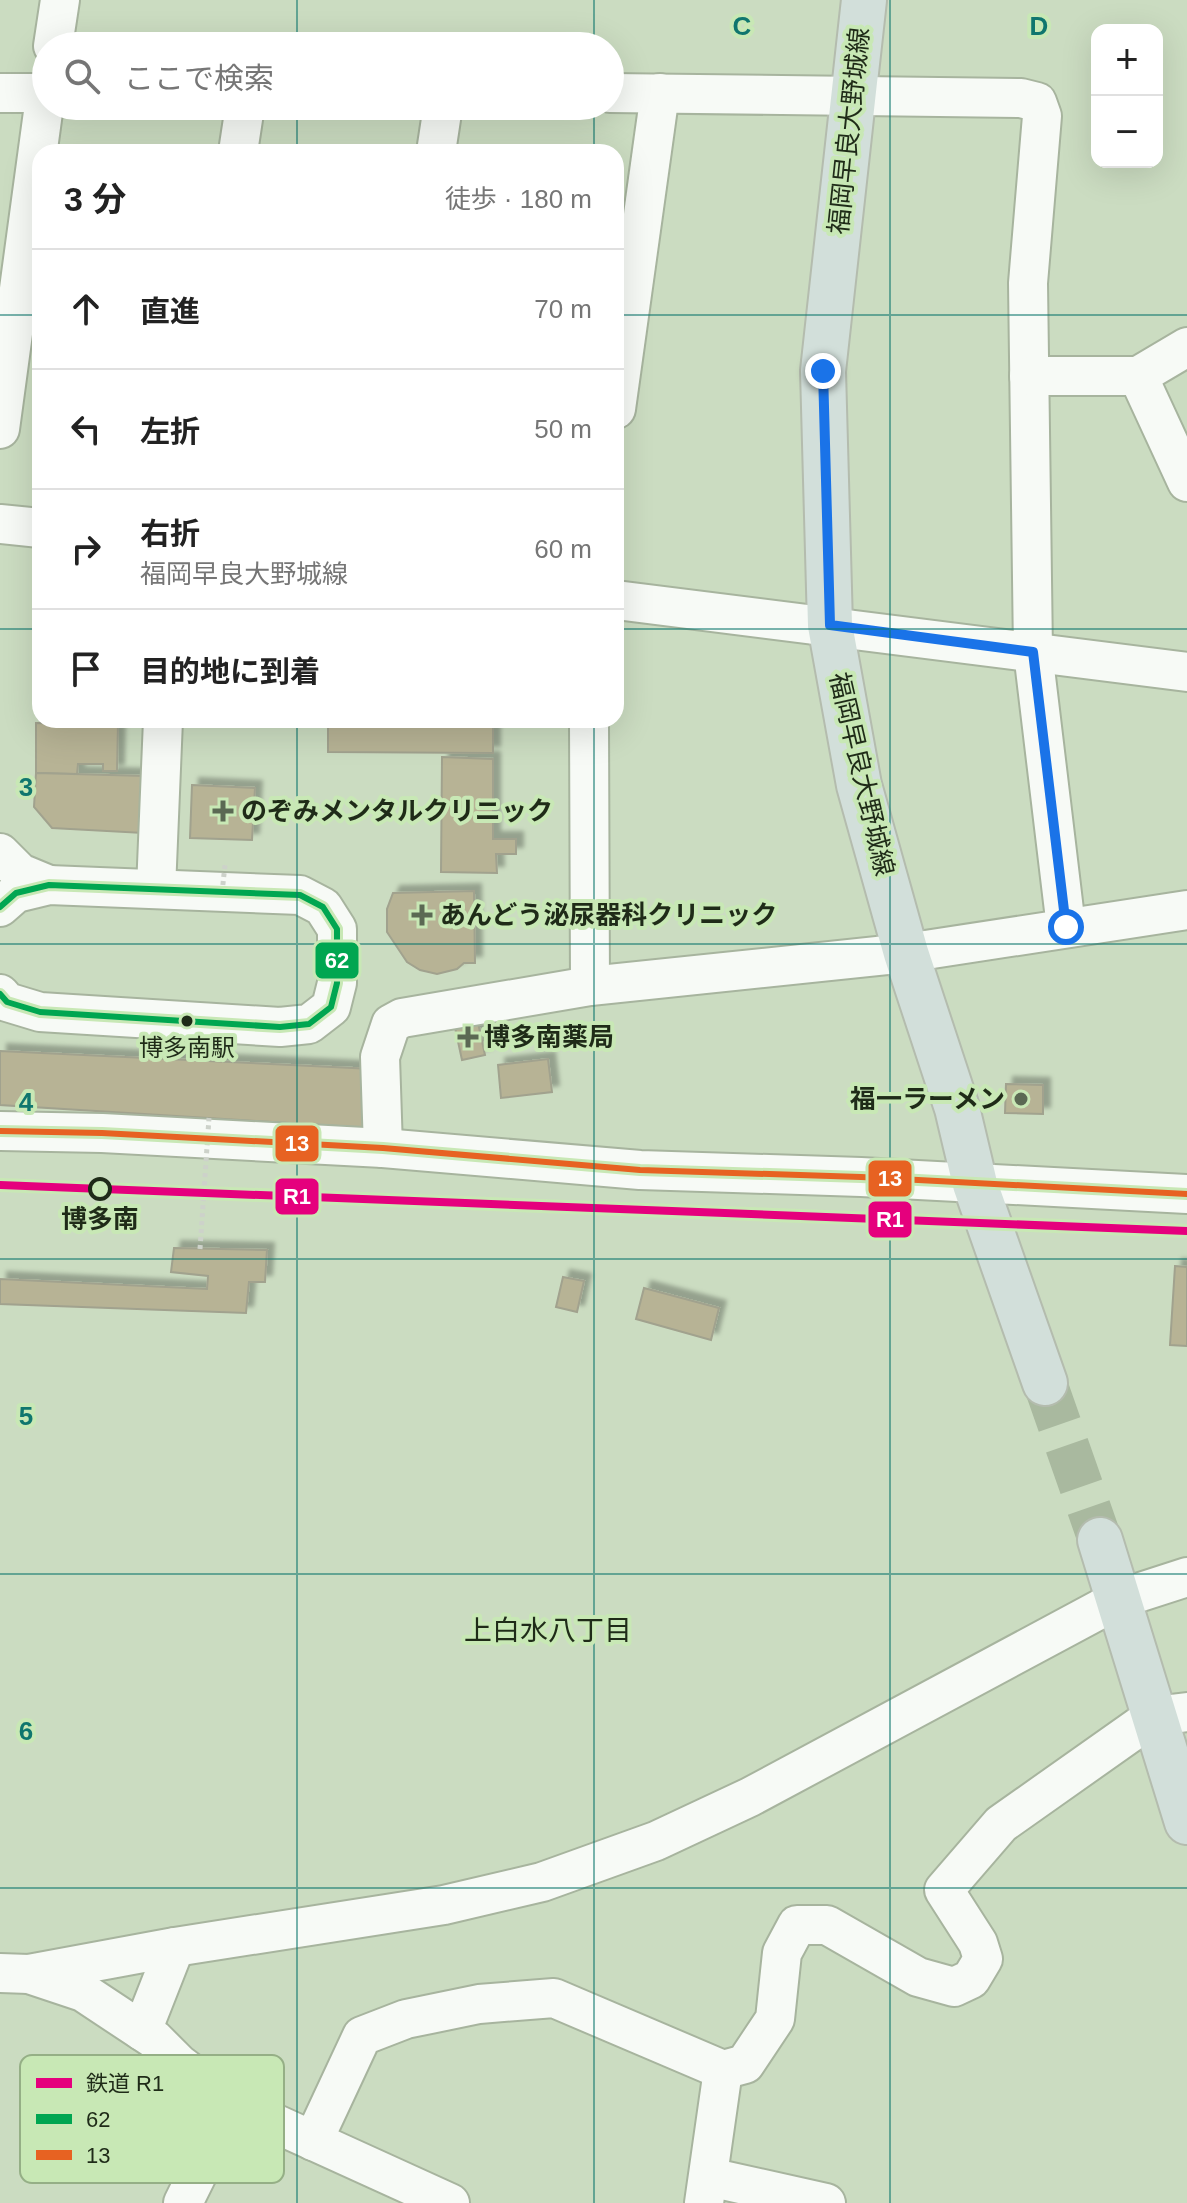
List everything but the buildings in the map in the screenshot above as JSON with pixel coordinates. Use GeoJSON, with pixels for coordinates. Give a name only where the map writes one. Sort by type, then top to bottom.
{"type":"FeatureCollection","features":[{"type":"Feature","properties":{"kind":"main road","name":"福岡早良大野城線"},"geometry":{"type":"LineString","coordinates":[[864,0],[823,371],[830,625],[859,785],[906,953],[957,1108],[975,1184],[1045,1383]]}},
{"type":"Feature","properties":{"kind":"main road"},"geometry":{"type":"LineString","coordinates":[[1100,1540],[1119,1599],[1170,1714],[1187,1822]]}},
{"type":"Feature","properties":{"kind":"street"},"geometry":{"type":"LineString","coordinates":[[55,32],[60,0]]}},
{"type":"Feature","properties":{"kind":"street"},"geometry":{"type":"LineString","coordinates":[[0,93],[32,92]]}},
{"type":"Feature","properties":{"kind":"street"},"geometry":{"type":"LineString","coordinates":[[624,93],[853,94],[1021,98],[1037,102],[1042,116],[1028,283],[1033,652],[1066,927]]}},
{"type":"Feature","properties":{"kind":"street"},"geometry":{"type":"LineString","coordinates":[[624,352],[660,93]]}},
{"type":"Feature","properties":{"kind":"street"},"geometry":{"type":"LineString","coordinates":[[39,144],[42,120]]}},
{"type":"Feature","properties":{"kind":"street"},"geometry":{"type":"LineString","coordinates":[[239,144],[243,120]]}},
{"type":"Feature","properties":{"kind":"street"},"geometry":{"type":"LineString","coordinates":[[437,144],[441,120]]}},
{"type":"Feature","properties":{"kind":"street"},"geometry":{"type":"LineString","coordinates":[[0,429],[32,195]]}},
{"type":"Feature","properties":{"kind":"street"},"geometry":{"type":"LineString","coordinates":[[1029,376],[1138,376],[1187,347]]}},
{"type":"Feature","properties":{"kind":"street"},"geometry":{"type":"LineString","coordinates":[[1138,376],[1187,482]]}},
{"type":"Feature","properties":{"kind":"street"},"geometry":{"type":"LineString","coordinates":[[0,524],[32,527]]}},
{"type":"Feature","properties":{"kind":"street"},"geometry":{"type":"LineString","coordinates":[[624,601],[1187,672]]}},
{"type":"Feature","properties":{"kind":"street"},"geometry":{"type":"LineString","coordinates":[[156,889],[163,728]]}},
{"type":"Feature","properties":{"kind":"street"},"geometry":{"type":"LineString","coordinates":[[589,728],[590,986]]}},
{"type":"Feature","properties":{"kind":"street"},"geometry":{"type":"LineString","coordinates":[[0,853],[20,873],[49,885]]}},
{"type":"Feature","properties":{"kind":"street"},"geometry":{"type":"LineString","coordinates":[[0,907],[16,893],[49,885],[300,895],[323,907],[337,929],[337,983],[331,1007],[309,1024],[280,1027],[40,1012],[7,1002],[0,994]]}},
{"type":"Feature","properties":{"kind":"street"},"geometry":{"type":"LineString","coordinates":[[383,1148],[380,1057],[391,1024],[402,1018],[590,986],[906,953],[1187,910]]}},
{"type":"Feature","properties":{"kind":"street"},"geometry":{"type":"LineString","coordinates":[[0,1131],[102,1133],[383,1148],[640,1170],[861,1177],[1187,1194]]}},
{"type":"Feature","properties":{"kind":"street"},"geometry":{"type":"LineString","coordinates":[[14,1974],[444,1905],[542,1882],[656,1841],[750,1797],[1119,1599],[1187,1577]]}},
{"type":"Feature","properties":{"kind":"street"},"geometry":{"type":"LineString","coordinates":[[313,2141],[362,2036],[406,2019],[479,2004],[554,1998],[723,2070],[745,2064],[775,2019],[782,1953],[797,1925],[827,1925],[918,1977],[954,1987],[971,1979],[983,1959],[978,1943],[944,1890],[1001,1824],[1170,1714]]}},
{"type":"Feature","properties":{"kind":"street"},"geometry":{"type":"LineString","coordinates":[[142,2031],[175,1947]]}},
{"type":"Feature","properties":{"kind":"street"},"geometry":{"type":"LineString","coordinates":[[14,1974],[83,1992],[154,2039],[170,2055]]}},
{"type":"Feature","properties":{"kind":"street"},"geometry":{"type":"LineString","coordinates":[[723,2070],[707,2190],[826,2203]]}},
{"type":"Feature","properties":{"kind":"street"},"geometry":{"type":"LineString","coordinates":[[284,2128],[450,2203]]}},
{"type":"Feature","properties":{"kind":"street"},"geometry":{"type":"LineString","coordinates":[[183,2203],[193,2183]]}},
{"type":"Feature","properties":{"kind":"path"},"geometry":{"type":"LineString","coordinates":[[222,893],[225,865]]}},
{"type":"Feature","properties":{"kind":"path"},"geometry":{"type":"LineString","coordinates":[[200,1249],[209,1118]]}},
{"type":"Feature","properties":{"kind":"tunnel"},"geometry":{"type":"LineString","coordinates":[[1045,1383],[1100,1540]]}},
{"type":"Feature","properties":{"kind":"rail line","name":"R1"},"geometry":{"type":"LineString","coordinates":[[0,1185],[1187,1231]]}},
{"type":"Feature","properties":{"kind":"transit line","name":"62"},"geometry":{"type":"LineString","coordinates":[[0,907],[16,893],[49,885],[300,895],[323,907],[337,929],[337,983],[331,1007],[309,1024],[280,1027],[40,1012],[7,1002],[0,994]]}},
{"type":"Feature","properties":{"kind":"transit line","name":"13"},"geometry":{"type":"LineString","coordinates":[[0,1131],[102,1133],[383,1148],[640,1170],[861,1177],[1187,1194]]}},
{"type":"Feature","properties":{"kind":"place","name":"のぞみメンタルクリニック"},"geometry":{"type":"Point","coordinates":[223,811]}},
{"type":"Feature","properties":{"kind":"place","name":"あんどう泌尿器科クリニック"},"geometry":{"type":"Point","coordinates":[422,915]}},
{"type":"Feature","properties":{"kind":"place","name":"博多南駅"},"geometry":{"type":"Point","coordinates":[187,1021]}},
{"type":"Feature","properties":{"kind":"place","name":"博多南薬局"},"geometry":{"type":"Point","coordinates":[468,1037]}},
{"type":"Feature","properties":{"kind":"place","name":"福一ラーメン"},"geometry":{"type":"Point","coordinates":[1021,1099]}},
{"type":"Feature","properties":{"kind":"place","name":"博多南"},"geometry":{"type":"Point","coordinates":[100,1189]}},
{"type":"Feature","properties":{"kind":"district","name":"上白水八丁目"},"geometry":{"type":"Point","coordinates":[548,1630]}},
{"type":"Feature","properties":{"kind":"route"},"geometry":{"type":"LineString","coordinates":[[823,371],[830,625],[1033,652],[1066,927]]}}]}
